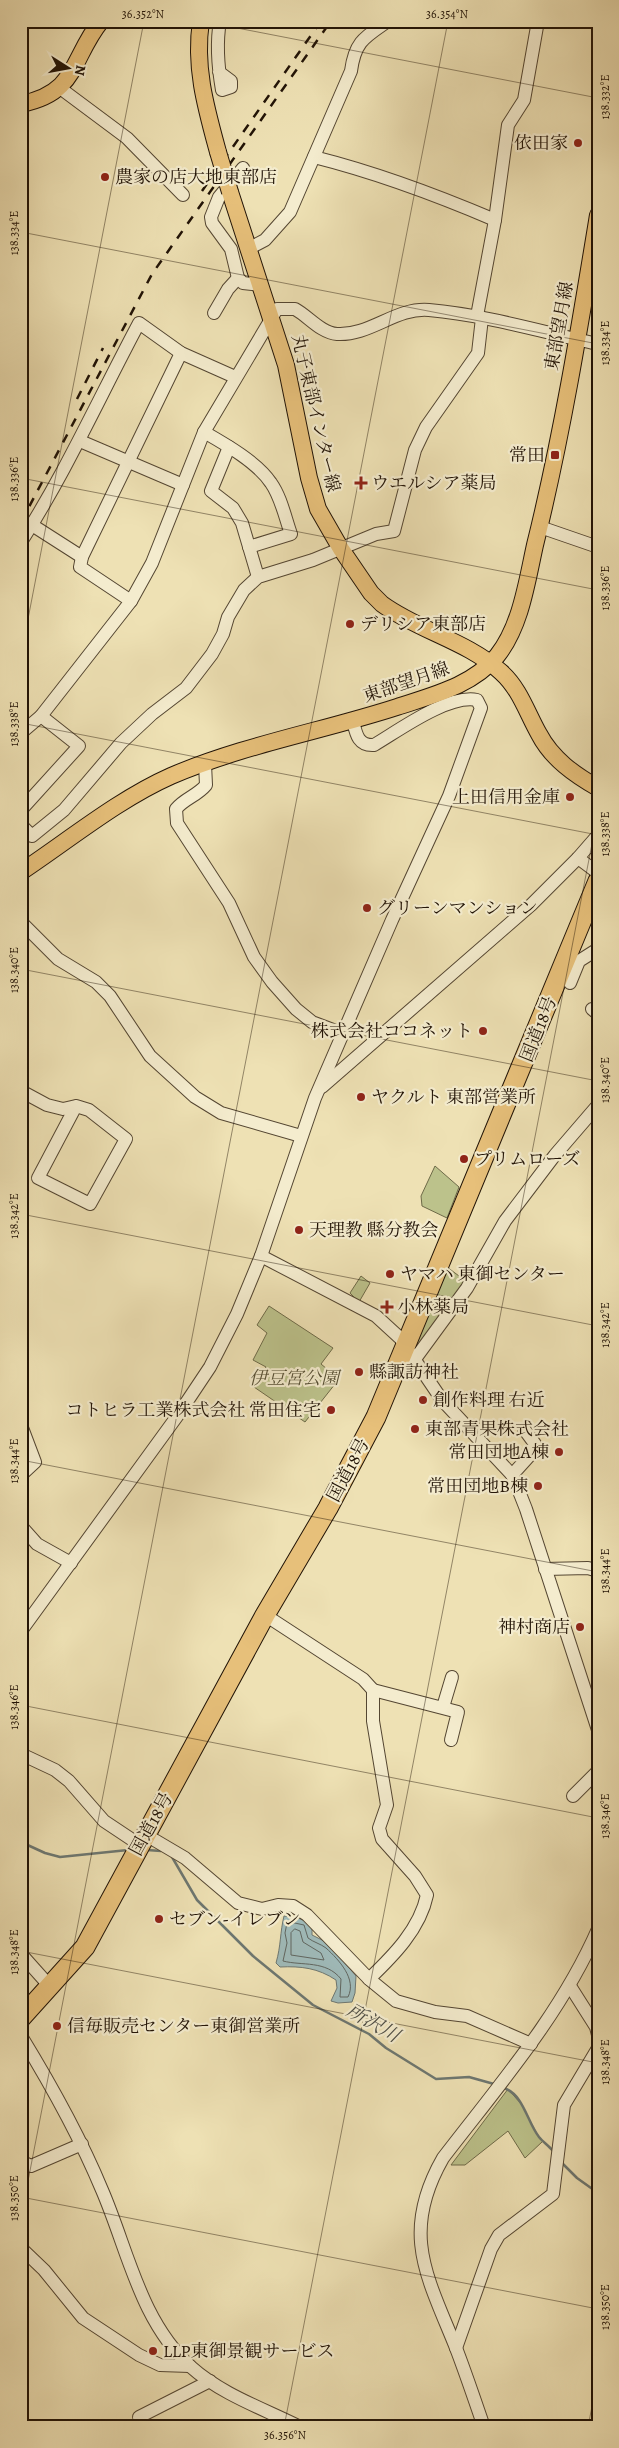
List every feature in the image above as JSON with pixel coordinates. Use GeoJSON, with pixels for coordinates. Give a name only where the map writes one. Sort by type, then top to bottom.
{"type":"FeatureCollection","features":[{"type":"Feature","properties":{"kind":"highway","name":"国道18号"},"geometry":{"type":"LineString","coordinates":[[21,2018],[85,1947],[265,1615],[333,1500],[411,1352],[598,881]]}},
{"type":"Feature","properties":{"kind":"main road"},"geometry":{"type":"LineString","coordinates":[[21,104],[48,96],[60,88],[74,71],[92,33],[101,21]]}},
{"type":"Feature","properties":{"kind":"main road","name":"丸子東部インター線"},"geometry":{"type":"LineString","coordinates":[[201,21],[198,46],[200,80],[218,152],[248,250],[271,316],[290,383],[312,490],[323,520],[371,592],[382,604],[490,663],[505,676],[519,694],[539,735],[551,751],[570,770],[598,788]]}},
{"type":"Feature","properties":{"kind":"main road","name":"東部望月線"},"geometry":{"type":"LineString","coordinates":[[21,872],[142,791],[171,776],[264,745],[353,721],[452,688],[490,663],[504,645],[517,618],[540,527],[577,339],[598,215]]}},
{"type":"Feature","properties":{"kind":"street"},"geometry":{"type":"LineString","coordinates":[[219,72],[217,45],[220,21]]}},
{"type":"Feature","properties":{"kind":"street"},"geometry":{"type":"LineString","coordinates":[[248,250],[265,240],[290,212],[351,71],[353,53],[357,45],[388,21]]}},
{"type":"Feature","properties":{"kind":"street"},"geometry":{"type":"LineString","coordinates":[[21,824],[32,836],[64,810],[121,742],[152,714],[186,688],[212,654],[223,634],[228,617],[244,590],[258,576],[341,549],[376,534],[394,531],[415,450],[436,413],[478,353],[480,317],[508,125],[524,100],[538,21]]}},
{"type":"Feature","properties":{"kind":"street"},"geometry":{"type":"LineString","coordinates":[[60,88],[127,138],[183,195]]}},
{"type":"Feature","properties":{"kind":"street"},"geometry":{"type":"LineString","coordinates":[[314,157],[371,171],[421,188],[495,220]]}},
{"type":"Feature","properties":{"kind":"street"},"geometry":{"type":"LineString","coordinates":[[243,168],[219,197],[211,217],[212,223],[232,249],[238,278],[243,283],[260,285]]}},
{"type":"Feature","properties":{"kind":"street"},"geometry":{"type":"LineString","coordinates":[[214,313],[228,289],[238,278]]}},
{"type":"Feature","properties":{"kind":"street"},"geometry":{"type":"LineString","coordinates":[[21,733],[41,716],[131,601],[152,563],[204,432],[271,316],[277,309],[291,308],[300,312],[315,324],[336,334],[367,327],[411,309],[480,317],[598,344]]}},
{"type":"Feature","properties":{"kind":"street"},"geometry":{"type":"LineString","coordinates":[[21,542],[80,441],[102,392],[139,323],[181,353],[235,377]]}},
{"type":"Feature","properties":{"kind":"street"},"geometry":{"type":"LineString","coordinates":[[131,601],[80,567],[82,557],[181,353]]}},
{"type":"Feature","properties":{"kind":"street"},"geometry":{"type":"LineString","coordinates":[[204,432],[229,447],[272,484],[291,534],[249,547]]}},
{"type":"Feature","properties":{"kind":"street"},"geometry":{"type":"LineString","coordinates":[[80,441],[183,485]]}},
{"type":"Feature","properties":{"kind":"street"},"geometry":{"type":"LineString","coordinates":[[229,447],[211,491],[233,508],[242,523],[258,576]]}},
{"type":"Feature","properties":{"kind":"street"},"geometry":{"type":"LineString","coordinates":[[32,525],[82,557]]}},
{"type":"Feature","properties":{"kind":"street"},"geometry":{"type":"LineString","coordinates":[[540,527],[598,547]]}},
{"type":"Feature","properties":{"kind":"street"},"geometry":{"type":"LineString","coordinates":[[21,1630],[71,1563],[210,1367],[237,1314],[261,1256],[301,1136],[320,1088],[392,920],[449,796],[481,708],[477,700],[463,699],[431,711],[374,746],[366,746],[360,742],[353,721]]}},
{"type":"Feature","properties":{"kind":"street"},"geometry":{"type":"LineString","coordinates":[[21,810],[79,746],[41,716]]}},
{"type":"Feature","properties":{"kind":"street"},"geometry":{"type":"LineString","coordinates":[[205,764],[206,785],[198,794],[184,799],[176,809],[177,823],[230,904],[254,956],[272,982],[296,1009],[312,1022],[344,1034]]}},
{"type":"Feature","properties":{"kind":"street"},"geometry":{"type":"LineString","coordinates":[[320,1088],[462,967],[578,858],[598,835]]}},
{"type":"Feature","properties":{"kind":"street"},"geometry":{"type":"LineString","coordinates":[[578,858],[598,873]]}},
{"type":"Feature","properties":{"kind":"street"},"geometry":{"type":"LineString","coordinates":[[21,922],[58,959],[96,982],[110,996],[150,1056],[195,1097],[221,1113],[301,1136]]}},
{"type":"Feature","properties":{"kind":"street"},"geometry":{"type":"LineString","coordinates":[[570,982],[580,961],[598,949]]}},
{"type":"Feature","properties":{"kind":"street"},"geometry":{"type":"LineString","coordinates":[[21,1091],[47,1105],[63,1109],[76,1106],[89,1110],[126,1139],[90,1204],[38,1178],[76,1106]]}},
{"type":"Feature","properties":{"kind":"street"},"geometry":{"type":"LineString","coordinates":[[411,1352],[467,1288],[505,1221],[561,1148],[598,1105]]}},
{"type":"Feature","properties":{"kind":"street"},"geometry":{"type":"LineString","coordinates":[[261,1256],[376,1316],[411,1352],[458,1418],[512,1475],[598,1730]]}},
{"type":"Feature","properties":{"kind":"street"},"geometry":{"type":"LineString","coordinates":[[21,1425],[35,1462],[21,1475]]}},
{"type":"Feature","properties":{"kind":"street"},"geometry":{"type":"LineString","coordinates":[[512,1475],[531,1454],[535,1444],[524,1429]]}},
{"type":"Feature","properties":{"kind":"street"},"geometry":{"type":"LineString","coordinates":[[21,1526],[37,1544],[71,1563]]}},
{"type":"Feature","properties":{"kind":"street"},"geometry":{"type":"LineString","coordinates":[[545,1570],[588,1568],[598,1571]]}},
{"type":"Feature","properties":{"kind":"street"},"geometry":{"type":"LineString","coordinates":[[265,1615],[363,1679],[373,1690],[458,1712],[451,1740]]}},
{"type":"Feature","properties":{"kind":"street"},"geometry":{"type":"LineString","coordinates":[[443,1707],[452,1677]]}},
{"type":"Feature","properties":{"kind":"street"},"geometry":{"type":"LineString","coordinates":[[369,1979],[390,1960],[414,1927],[424,1908],[427,1895],[415,1876],[382,1839],[379,1828],[387,1805],[373,1721],[373,1690]]}},
{"type":"Feature","properties":{"kind":"street"},"geometry":{"type":"LineString","coordinates":[[21,1754],[54,1770],[70,1781],[104,1821],[185,1858],[238,1903],[262,1909],[278,1905],[293,1906],[307,1915],[369,1979],[396,2001],[435,2012],[467,2016],[530,2044]]}},
{"type":"Feature","properties":{"kind":"street"},"geometry":{"type":"LineString","coordinates":[[573,1796],[598,1771]]}},
{"type":"Feature","properties":{"kind":"street"},"geometry":{"type":"LineString","coordinates":[[484,2427],[456,2348],[424,2270],[420,2232],[422,2211],[428,2189],[443,2158],[504,2080],[570,1986],[598,1929]]}},
{"type":"Feature","properties":{"kind":"street"},"geometry":{"type":"LineString","coordinates":[[21,1954],[46,1982],[47,1991]]}},
{"type":"Feature","properties":{"kind":"street"},"geometry":{"type":"LineString","coordinates":[[570,1986],[597,2030]]}},
{"type":"Feature","properties":{"kind":"street"},"geometry":{"type":"LineString","coordinates":[[21,2036],[82,2144],[102,2190],[144,2302],[159,2331],[190,2366],[210,2381],[300,2427]]}},
{"type":"Feature","properties":{"kind":"street"},"geometry":{"type":"LineString","coordinates":[[456,2348],[491,2249],[499,2235],[553,2194],[564,2105],[598,2048]]}},
{"type":"Feature","properties":{"kind":"street"},"geometry":{"type":"LineString","coordinates":[[21,2162],[31,2166],[82,2144]]}},
{"type":"Feature","properties":{"kind":"street"},"geometry":{"type":"LineString","coordinates":[[21,2248],[44,2270],[83,2318],[146,2358],[160,2364],[190,2366]]}},
{"type":"Feature","properties":{"kind":"street"},"geometry":{"type":"LineString","coordinates":[[139,2416],[210,2381]]}},
{"type":"Feature","properties":{"kind":"green space"},"geometry":{"type":"Polygon","coordinates":[[[435,1166],[459,1187],[447,1218],[422,1206],[421,1196],[435,1166]]]}},
{"type":"Feature","properties":{"kind":"green space"},"geometry":{"type":"Polygon","coordinates":[[[447,1267],[467,1282],[418,1349],[416,1344],[447,1267]]]}},
{"type":"Feature","properties":{"kind":"green space"},"geometry":{"type":"Polygon","coordinates":[[[361,1276],[370,1283],[359,1302],[350,1293],[361,1276]]]}},
{"type":"Feature","properties":{"kind":"green space","name":"伊豆宮公園"},"geometry":{"type":"Polygon","coordinates":[[[269,1306],[333,1348],[321,1364],[339,1379],[305,1422],[254,1387],[266,1367],[253,1360],[267,1333],[257,1325],[269,1306]]]}},
{"type":"Feature","properties":{"kind":"green space"},"geometry":{"type":"Polygon","coordinates":[[[508,2089],[522,2105],[538,2136],[543,2141],[525,2158],[508,2131],[465,2165],[451,2165],[508,2089]]]}},
{"type":"Feature","properties":{"kind":"water"},"geometry":{"type":"Polygon","coordinates":[[[284,1916],[307,1920],[312,1928],[312,1935],[328,1943],[356,1976],[355,1993],[352,2002],[338,2003],[331,2001],[337,1988],[336,1980],[329,1976],[309,1969],[280,1967],[276,1963],[284,1916]]]}},
{"type":"Feature","properties":{"kind":"waterway","name":"所沢川"},"geometry":{"type":"LineString","coordinates":[[21,1842],[45,1853],[60,1857],[128,1850]]}},
{"type":"Feature","properties":{"kind":"waterway","name":"所沢川"},"geometry":{"type":"LineString","coordinates":[[147,1850],[161,1851]]}},
{"type":"Feature","properties":{"kind":"waterway","name":"所沢川"},"geometry":{"type":"LineString","coordinates":[[172,1857],[197,1900],[253,1956],[313,2005],[369,2034],[386,2048],[436,2079],[469,2077],[494,2084]]}},
{"type":"Feature","properties":{"kind":"waterway","name":"所沢川"},"geometry":{"type":"LineString","coordinates":[[504,2088],[516,2096],[539,2137],[553,2151]]}},
{"type":"Feature","properties":{"kind":"waterway","name":"所沢川"},"geometry":{"type":"LineString","coordinates":[[561,2162],[577,2178],[598,2193]]}},
{"type":"Feature","properties":{"kind":"railway"},"geometry":{"type":"LineString","coordinates":[[202,191],[321,21]]}},
{"type":"Feature","properties":{"kind":"railway"},"geometry":{"type":"LineString","coordinates":[[21,522],[152,274],[331,21]]}},
{"type":"Feature","properties":{"kind":"railway"},"geometry":{"type":"LineString","coordinates":[[77,399],[103,348]]}},
{"type":"Feature","properties":{"kind":"place","name":"依田家"},"geometry":{"type":"Point","coordinates":[578,143]}},
{"type":"Feature","properties":{"kind":"place","name":"農家の店大地東部店"},"geometry":{"type":"Point","coordinates":[105,177]}},
{"type":"Feature","properties":{"kind":"place","name":"常田"},"geometry":{"type":"Point","coordinates":[555,455]}},
{"type":"Feature","properties":{"kind":"place","name":"ウエルシア薬局"},"geometry":{"type":"Point","coordinates":[361,483]}},
{"type":"Feature","properties":{"kind":"place","name":"デリシア東部店"},"geometry":{"type":"Point","coordinates":[350,624]}},
{"type":"Feature","properties":{"kind":"place","name":"上田信用金庫"},"geometry":{"type":"Point","coordinates":[570,797]}},
{"type":"Feature","properties":{"kind":"place","name":"グリーンマンション"},"geometry":{"type":"Point","coordinates":[367,908]}},
{"type":"Feature","properties":{"kind":"place","name":"株式会社ココネット"},"geometry":{"type":"Point","coordinates":[483,1031]}},
{"type":"Feature","properties":{"kind":"place","name":"ヤクルト 東部営業所"},"geometry":{"type":"Point","coordinates":[361,1097]}},
{"type":"Feature","properties":{"kind":"place","name":"プリムローズ"},"geometry":{"type":"Point","coordinates":[464,1159]}},
{"type":"Feature","properties":{"kind":"place","name":"天理教 縣分教会"},"geometry":{"type":"Point","coordinates":[299,1230]}},
{"type":"Feature","properties":{"kind":"place","name":"ヤマハ 東御センター"},"geometry":{"type":"Point","coordinates":[390,1274]}},
{"type":"Feature","properties":{"kind":"place","name":"小林薬局"},"geometry":{"type":"Point","coordinates":[387,1307]}},
{"type":"Feature","properties":{"kind":"place","name":"縣諏訪神社"},"geometry":{"type":"Point","coordinates":[359,1372]}},
{"type":"Feature","properties":{"kind":"place","name":"創作料理 右近"},"geometry":{"type":"Point","coordinates":[423,1400]}},
{"type":"Feature","properties":{"kind":"place","name":"コトヒラ工業株式会社 常田住宅"},"geometry":{"type":"Point","coordinates":[331,1410]}},
{"type":"Feature","properties":{"kind":"place","name":"東部青果株式会社"},"geometry":{"type":"Point","coordinates":[415,1429]}},
{"type":"Feature","properties":{"kind":"place","name":"常田団地A棟"},"geometry":{"type":"Point","coordinates":[559,1452]}},
{"type":"Feature","properties":{"kind":"place","name":"常田団地B棟"},"geometry":{"type":"Point","coordinates":[538,1486]}},
{"type":"Feature","properties":{"kind":"place","name":"神村商店"},"geometry":{"type":"Point","coordinates":[580,1627]}},
{"type":"Feature","properties":{"kind":"place","name":"セブン-イレブン"},"geometry":{"type":"Point","coordinates":[159,1919]}},
{"type":"Feature","properties":{"kind":"place","name":"信毎販売センター東御営業所"},"geometry":{"type":"Point","coordinates":[57,2026]}},
{"type":"Feature","properties":{"kind":"place","name":"LLP東御景観サービス"},"geometry":{"type":"Point","coordinates":[153,2351]}}]}
